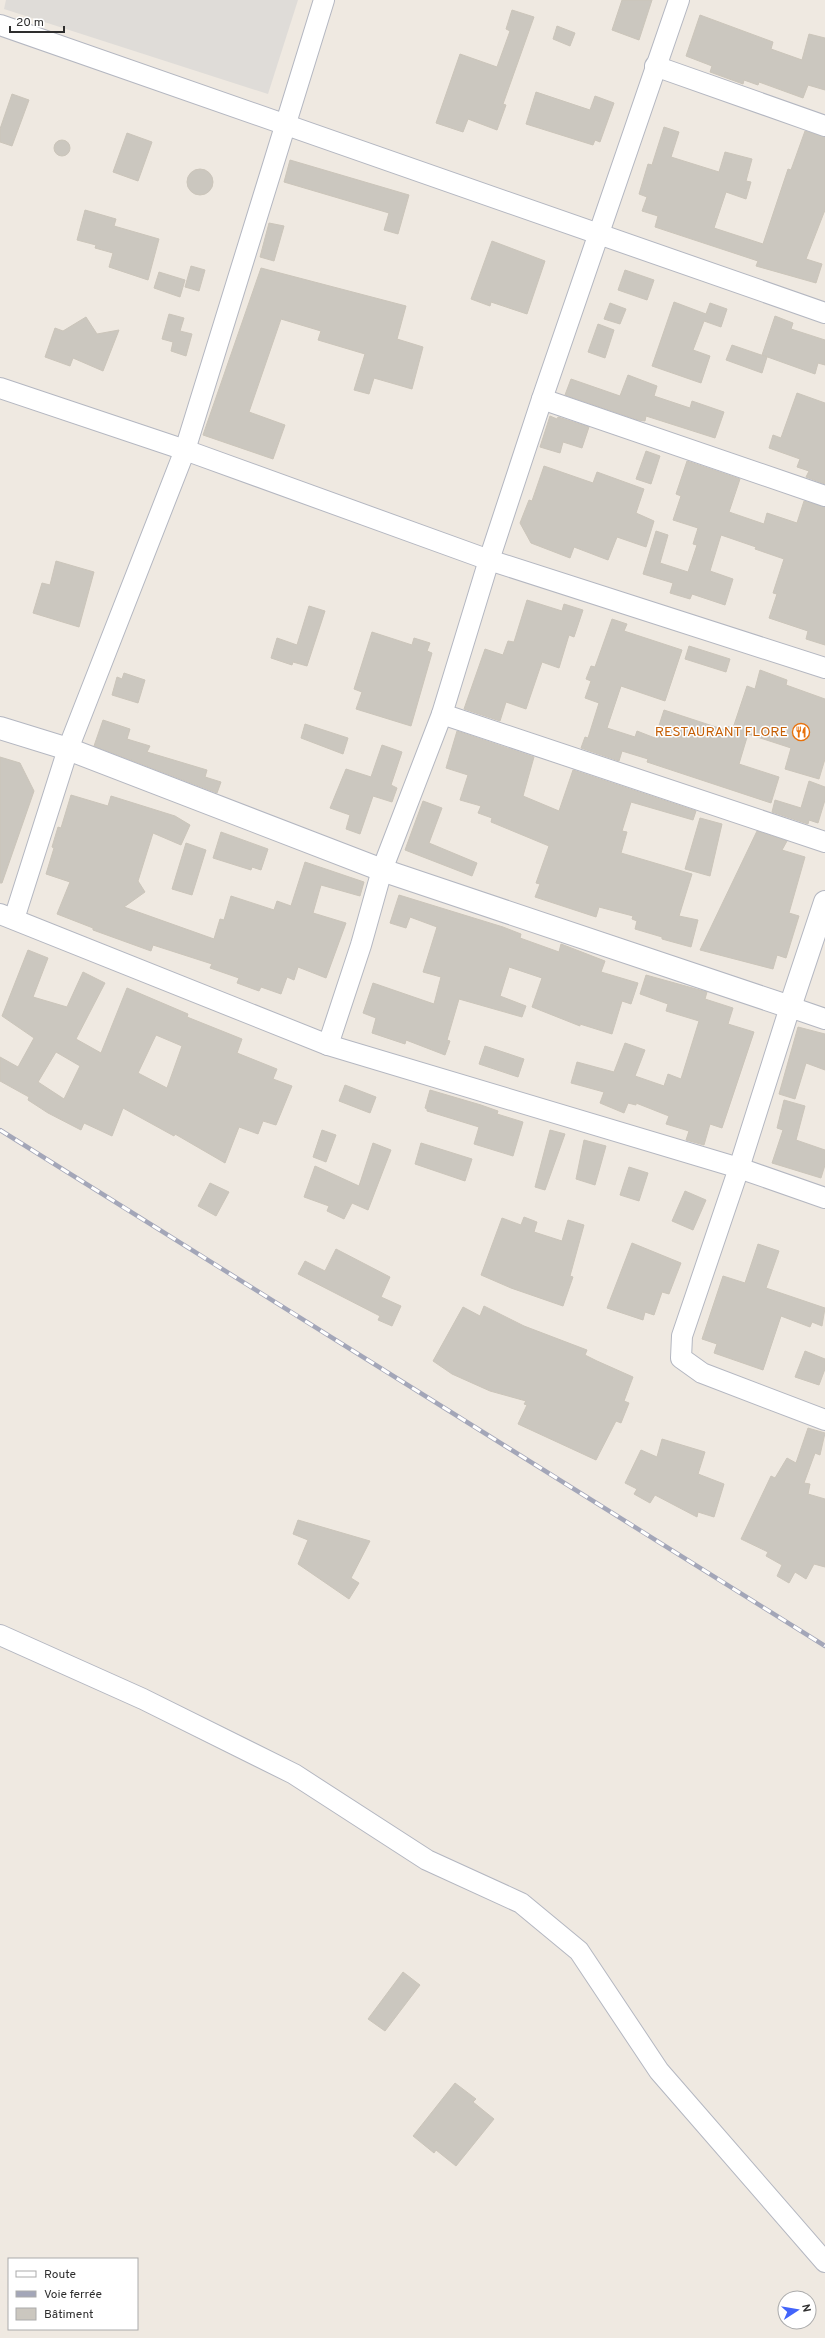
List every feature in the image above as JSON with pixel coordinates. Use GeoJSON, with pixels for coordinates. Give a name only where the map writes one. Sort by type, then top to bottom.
{"type":"FeatureCollection","features":[{"type":"Feature","properties":{"kind":"street"},"geometry":{"type":"LineString","coordinates":[[324,0],[185,450],[68,749],[7,916],[328,1045],[739,1168],[825,1198]]}},
{"type":"Feature","properties":{"kind":"street"},"geometry":{"type":"LineString","coordinates":[[328,1045],[361,945],[382,870],[442,714],[489,560],[542,399],[678,0]]}},
{"type":"Feature","properties":{"kind":"street"},"geometry":{"type":"LineString","coordinates":[[0,25],[825,313]]}},
{"type":"Feature","properties":{"kind":"street"},"geometry":{"type":"LineString","coordinates":[[655,66],[825,126]]}},
{"type":"Feature","properties":{"kind":"street"},"geometry":{"type":"LineString","coordinates":[[0,388],[185,450],[489,560],[825,668]]}},
{"type":"Feature","properties":{"kind":"street"},"geometry":{"type":"LineString","coordinates":[[542,399],[825,496]]}},
{"type":"Feature","properties":{"kind":"street"},"geometry":{"type":"LineString","coordinates":[[442,714],[825,842]]}},
{"type":"Feature","properties":{"kind":"street"},"geometry":{"type":"LineString","coordinates":[[0,728],[68,749],[382,870],[825,1019]]}},
{"type":"Feature","properties":{"kind":"street"},"geometry":{"type":"LineString","coordinates":[[825,902],[739,1168],[682,1336],[681,1358],[702,1373],[825,1420]]}},
{"type":"Feature","properties":{"kind":"street"},"geometry":{"type":"LineString","coordinates":[[0,1635],[143,1699],[294,1774],[428,1860],[522,1904],[579,1951],[659,2071],[825,2262]]}},
{"type":"Feature","properties":{"kind":"shaded area"},"geometry":{"type":"Polygon","coordinates":[[[6,0],[298,0],[268,94],[4,9],[6,0]]]}},
{"type":"Feature","properties":{"kind":"building"},"geometry":{"type":"Polygon","coordinates":[[[622,0],[652,0],[639,40],[612,30],[622,0]]]}},
{"type":"Feature","properties":{"kind":"building"},"geometry":{"type":"Polygon","coordinates":[[[512,10],[534,17],[503,104],[506,105],[497,130],[468,119],[463,132],[436,123],[460,54],[497,67],[510,31],[506,29],[512,10]]]}},
{"type":"Feature","properties":{"kind":"building"},"geometry":{"type":"Polygon","coordinates":[[[700,15],[773,42],[771,49],[802,60],[809,34],[825,38],[825,90],[808,85],[803,98],[759,82],[758,85],[744,80],[743,84],[710,72],[712,66],[686,56],[700,15]]]}},
{"type":"Feature","properties":{"kind":"building"},"geometry":{"type":"Polygon","coordinates":[[[557,26],[575,33],[570,46],[553,39],[557,26]]]}},
{"type":"Feature","properties":{"kind":"building"},"geometry":{"type":"Polygon","coordinates":[[[536,92],[590,110],[595,96],[614,103],[600,142],[595,140],[593,145],[526,124],[536,92]]]}},
{"type":"Feature","properties":{"kind":"building"},"geometry":{"type":"Polygon","coordinates":[[[12,94],[29,100],[12,146],[0,142],[0,129],[12,94]]]}},
{"type":"Feature","properties":{"kind":"building"},"geometry":{"type":"Polygon","coordinates":[[[664,127],[679,132],[671,157],[719,172],[725,152],[752,159],[746,181],[751,182],[746,199],[726,192],[714,228],[763,244],[788,169],[791,170],[805,131],[825,137],[825,210],[806,259],[822,264],[816,283],[756,266],[758,261],[655,227],[658,216],[642,211],[647,197],[639,194],[648,164],[652,165],[664,127]]]}},
{"type":"Feature","properties":{"kind":"building"},"geometry":{"type":"Polygon","coordinates":[[[127,133],[152,142],[138,181],[113,172],[127,133]]]}},
{"type":"Feature","properties":{"kind":"building"},"geometry":{"type":"Polygon","coordinates":[[[62,140],[69,145],[70,148],[65,155],[62,156],[55,151],[54,148],[59,141],[62,140]]]}},
{"type":"Feature","properties":{"kind":"building"},"geometry":{"type":"Polygon","coordinates":[[[290,160],[409,195],[398,234],[384,230],[389,213],[284,182],[290,160]]]}},
{"type":"Feature","properties":{"kind":"building"},"geometry":{"type":"Polygon","coordinates":[[[200,169],[209,173],[213,182],[209,191],[200,195],[191,191],[187,182],[191,173],[200,169]]]}},
{"type":"Feature","properties":{"kind":"building"},"geometry":{"type":"Polygon","coordinates":[[[85,210],[116,219],[114,226],[159,239],[148,280],[109,267],[113,253],[95,248],[96,245],[77,240],[85,210]]]}},
{"type":"Feature","properties":{"kind":"building"},"geometry":{"type":"Polygon","coordinates":[[[269,223],[284,226],[274,261],[260,257],[269,223]]]}},
{"type":"Feature","properties":{"kind":"building"},"geometry":{"type":"Polygon","coordinates":[[[492,241],[545,261],[527,314],[491,302],[490,306],[471,299],[492,241]]]}},
{"type":"Feature","properties":{"kind":"building"},"geometry":{"type":"Polygon","coordinates":[[[191,266],[205,270],[199,291],[185,287],[191,266]]]}},
{"type":"Feature","properties":{"kind":"building"},"geometry":{"type":"Polygon","coordinates":[[[261,268],[406,306],[397,339],[423,347],[412,389],[374,378],[369,394],[354,390],[365,354],[318,340],[321,331],[281,319],[249,412],[285,425],[273,459],[203,435],[261,268]]]}},
{"type":"Feature","properties":{"kind":"building"},"geometry":{"type":"Polygon","coordinates":[[[625,270],[654,280],[647,300],[618,290],[625,270]]]}},
{"type":"Feature","properties":{"kind":"building"},"geometry":{"type":"Polygon","coordinates":[[[159,272],[185,280],[180,297],[154,288],[159,272]]]}},
{"type":"Feature","properties":{"kind":"building"},"geometry":{"type":"Polygon","coordinates":[[[674,302],[706,314],[710,303],[727,309],[721,327],[704,321],[693,350],[710,356],[701,383],[652,366],[674,302]]]}},
{"type":"Feature","properties":{"kind":"building"},"geometry":{"type":"Polygon","coordinates":[[[610,303],[626,309],[620,324],[604,319],[610,303]]]}},
{"type":"Feature","properties":{"kind":"building"},"geometry":{"type":"Polygon","coordinates":[[[169,314],[184,318],[180,331],[192,334],[186,356],[171,351],[173,342],[162,339],[169,314]]]}},
{"type":"Feature","properties":{"kind":"building"},"geometry":{"type":"Polygon","coordinates":[[[775,316],[793,323],[791,329],[825,340],[825,365],[818,363],[815,374],[762,355],[775,316]]]}},
{"type":"Feature","properties":{"kind":"building"},"geometry":{"type":"Polygon","coordinates":[[[86,317],[97,334],[119,330],[103,371],[73,358],[70,366],[45,357],[55,328],[63,331],[86,317]]]}},
{"type":"Feature","properties":{"kind":"building"},"geometry":{"type":"Polygon","coordinates":[[[598,324],[614,330],[605,358],[588,352],[598,324]]]}},
{"type":"Feature","properties":{"kind":"building"},"geometry":{"type":"Polygon","coordinates":[[[732,345],[767,357],[762,373],[726,360],[732,345]]]}},
{"type":"Feature","properties":{"kind":"building"},"geometry":{"type":"Polygon","coordinates":[[[628,375],[657,386],[654,396],[690,408],[692,401],[724,412],[715,438],[646,416],[645,421],[638,420],[565,395],[571,379],[620,396],[628,375]]]}},
{"type":"Feature","properties":{"kind":"building"},"geometry":{"type":"Polygon","coordinates":[[[797,393],[825,403],[825,484],[806,477],[809,471],[797,467],[800,459],[769,448],[773,435],[781,438],[797,393]]]}},
{"type":"Feature","properties":{"kind":"building"},"geometry":{"type":"Polygon","coordinates":[[[550,416],[557,419],[558,417],[589,427],[582,448],[563,442],[560,453],[540,447],[550,416]]]}},
{"type":"Feature","properties":{"kind":"building"},"geometry":{"type":"Polygon","coordinates":[[[646,451],[660,456],[651,484],[636,479],[646,451]]]}},
{"type":"Feature","properties":{"kind":"building"},"geometry":{"type":"Polygon","coordinates":[[[687,461],[740,479],[729,512],[764,524],[767,513],[797,523],[804,501],[825,507],[825,645],[806,639],[808,631],[769,618],[777,594],[773,593],[784,559],[755,549],[756,547],[721,535],[710,571],[733,579],[725,605],[692,594],[690,599],[670,593],[673,583],[643,574],[656,531],[668,535],[660,563],[688,572],[697,545],[693,544],[698,528],[673,520],[681,496],[676,494],[687,461]]]}},
{"type":"Feature","properties":{"kind":"building"},"geometry":{"type":"Polygon","coordinates":[[[544,466],[593,483],[597,472],[644,489],[636,513],[654,521],[646,547],[617,537],[608,560],[574,547],[570,558],[531,543],[520,523],[529,500],[532,501],[544,466]]]}},
{"type":"Feature","properties":{"kind":"building"},"geometry":{"type":"Polygon","coordinates":[[[56,561],[94,572],[79,627],[33,613],[42,583],[50,585],[56,561]]]}},
{"type":"Feature","properties":{"kind":"building"},"geometry":{"type":"Polygon","coordinates":[[[527,600],[562,611],[564,604],[583,610],[574,637],[569,635],[559,668],[542,662],[526,709],[506,702],[500,721],[464,709],[485,649],[503,655],[508,641],[514,642],[527,600]]]}},
{"type":"Feature","properties":{"kind":"building"},"geometry":{"type":"Polygon","coordinates":[[[309,606],[325,611],[307,666],[293,662],[292,665],[271,658],[277,638],[297,645],[309,606]]]}},
{"type":"Feature","properties":{"kind":"building"},"geometry":{"type":"Polygon","coordinates":[[[612,619],[627,624],[624,631],[682,650],[665,701],[621,686],[607,728],[635,737],[637,731],[655,738],[664,710],[725,730],[726,726],[733,728],[747,686],[755,689],[760,670],[787,680],[786,685],[825,699],[825,759],[819,779],[785,769],[791,748],[748,734],[739,764],[779,777],[771,803],[647,762],[648,759],[622,751],[619,761],[581,748],[585,737],[588,738],[599,703],[585,698],[591,681],[586,679],[591,666],[595,667],[612,619]]]}},
{"type":"Feature","properties":{"kind":"building"},"geometry":{"type":"Polygon","coordinates":[[[372,632],[412,645],[414,638],[430,643],[427,651],[432,653],[411,726],[356,709],[362,692],[354,689],[372,632]]]}},
{"type":"Feature","properties":{"kind":"building"},"geometry":{"type":"Polygon","coordinates":[[[689,646],[730,659],[726,672],[685,659],[689,646]]]}},
{"type":"Feature","properties":{"kind":"building"},"geometry":{"type":"Polygon","coordinates":[[[124,673],[145,680],[138,703],[112,695],[117,677],[122,679],[124,673]]]}},
{"type":"Feature","properties":{"kind":"building"},"geometry":{"type":"Polygon","coordinates":[[[103,720],[130,729],[127,739],[150,746],[147,752],[207,770],[205,777],[221,782],[217,793],[94,746],[103,720]]]}},
{"type":"Feature","properties":{"kind":"building"},"geometry":{"type":"Polygon","coordinates":[[[305,724],[348,738],[343,754],[301,738],[305,724]]]}},
{"type":"Feature","properties":{"kind":"building"},"geometry":{"type":"Polygon","coordinates":[[[457,731],[534,757],[523,796],[559,811],[573,770],[696,811],[693,820],[631,802],[622,831],[627,832],[621,853],[692,874],[679,916],[698,920],[691,947],[662,939],[662,937],[635,929],[637,921],[632,919],[633,916],[599,907],[596,917],[535,897],[540,884],[536,883],[549,846],[491,822],[492,818],[478,813],[481,806],[460,800],[468,775],[446,768],[457,731]]]}},
{"type":"Feature","properties":{"kind":"building"},"geometry":{"type":"Polygon","coordinates":[[[382,745],[402,752],[391,785],[397,788],[392,802],[373,796],[360,834],[346,829],[350,815],[330,808],[346,769],[371,777],[382,745]]]}},
{"type":"Feature","properties":{"kind":"building"},"geometry":{"type":"Polygon","coordinates":[[[0,757],[20,763],[34,791],[2,883],[0,883],[0,757]]]}},
{"type":"Feature","properties":{"kind":"building"},"geometry":{"type":"Polygon","coordinates":[[[809,781],[825,787],[825,800],[818,823],[809,820],[808,824],[772,812],[775,800],[801,808],[809,781]]]}},
{"type":"Feature","properties":{"kind":"building"},"geometry":{"type":"Polygon","coordinates":[[[71,795],[108,806],[111,796],[175,816],[190,825],[181,845],[153,833],[138,881],[145,892],[124,907],[214,939],[220,919],[224,920],[231,896],[274,910],[277,901],[291,906],[305,862],[364,882],[360,896],[321,885],[313,913],[346,923],[326,978],[298,967],[294,980],[287,977],[281,994],[261,987],[259,991],[237,983],[239,978],[210,968],[212,964],[153,945],[151,951],[93,930],[93,928],[57,914],[70,882],[46,874],[54,848],[52,847],[58,827],[61,828],[71,795]]]}},
{"type":"Feature","properties":{"kind":"building"},"geometry":{"type":"Polygon","coordinates":[[[423,801],[442,808],[429,843],[477,863],[472,876],[405,850],[423,801]]]}},
{"type":"Feature","properties":{"kind":"building"},"geometry":{"type":"Polygon","coordinates":[[[700,818],[722,824],[710,876],[685,869],[700,818]]]}},
{"type":"Feature","properties":{"kind":"building"},"geometry":{"type":"Polygon","coordinates":[[[757,831],[787,841],[782,850],[805,857],[789,913],[799,916],[786,958],[777,955],[773,969],[700,950],[757,831]]]}},
{"type":"Feature","properties":{"kind":"building"},"geometry":{"type":"Polygon","coordinates":[[[221,832],[268,849],[261,870],[252,867],[251,870],[213,858],[221,832]]]}},
{"type":"Feature","properties":{"kind":"building"},"geometry":{"type":"Polygon","coordinates":[[[186,843],[206,850],[192,895],[172,889],[186,843]]]}},
{"type":"Feature","properties":{"kind":"building"},"geometry":{"type":"Polygon","coordinates":[[[399,895],[503,927],[521,934],[520,938],[559,952],[561,944],[605,961],[601,972],[638,983],[631,1004],[622,1001],[612,1034],[580,1024],[580,1026],[532,1007],[542,978],[509,967],[500,996],[526,1006],[522,1017],[459,999],[447,1040],[450,1041],[445,1055],[406,1040],[405,1044],[372,1033],[376,1018],[363,1013],[373,983],[434,1004],[441,977],[423,972],[437,927],[410,917],[406,928],[390,923],[399,895]]]}},
{"type":"Feature","properties":{"kind":"building"},"geometry":{"type":"Polygon","coordinates":[[[28,950],[48,958],[33,997],[67,1007],[83,972],[105,983],[76,1039],[101,1053],[127,988],[188,1014],[187,1017],[242,1039],[237,1053],[277,1069],[273,1079],[292,1086],[276,1125],[263,1121],[258,1134],[239,1127],[225,1163],[175,1134],[174,1136],[123,1108],[112,1136],[84,1123],[81,1130],[48,1113],[28,1100],[29,1097],[0,1081],[0,1057],[18,1067],[34,1038],[2,1016],[28,950]],[[156,1035],[138,1073],[167,1088],[182,1046],[156,1035]],[[56,1052],[38,1082],[64,1099],[80,1066],[56,1052]]]}},
{"type":"Feature","properties":{"kind":"building"},"geometry":{"type":"Polygon","coordinates":[[[646,975],[707,992],[705,999],[733,1008],[728,1024],[754,1032],[722,1128],[710,1124],[704,1145],[686,1140],[689,1131],[666,1124],[669,1116],[636,1103],[636,1105],[628,1103],[624,1113],[600,1103],[604,1092],[571,1083],[577,1062],[614,1072],[625,1043],[645,1050],[635,1076],[664,1086],[668,1074],[681,1079],[699,1021],[666,1011],[668,1004],[640,994],[646,975]]]}},
{"type":"Feature","properties":{"kind":"building"},"geometry":{"type":"Polygon","coordinates":[[[798,1027],[825,1034],[825,1070],[806,1063],[795,1099],[779,1094],[798,1027]]]}},
{"type":"Feature","properties":{"kind":"building"},"geometry":{"type":"Polygon","coordinates":[[[485,1046],[524,1059],[518,1077],[479,1064],[485,1046]]]}},
{"type":"Feature","properties":{"kind":"building"},"geometry":{"type":"Polygon","coordinates":[[[345,1085],[376,1097],[370,1113],[339,1101],[345,1085]]]}},
{"type":"Feature","properties":{"kind":"building"},"geometry":{"type":"Polygon","coordinates":[[[430,1090],[481,1105],[498,1111],[497,1114],[523,1122],[513,1156],[474,1144],[479,1127],[427,1111],[425,1108],[430,1090]]]}},
{"type":"Feature","properties":{"kind":"building"},"geometry":{"type":"Polygon","coordinates":[[[784,1100],[805,1106],[796,1140],[825,1150],[825,1165],[821,1178],[772,1163],[783,1130],[777,1128],[784,1100]]]}},
{"type":"Feature","properties":{"kind":"building"},"geometry":{"type":"Polygon","coordinates":[[[322,1130],[336,1135],[326,1162],[313,1157],[322,1130]]]}},
{"type":"Feature","properties":{"kind":"building"},"geometry":{"type":"Polygon","coordinates":[[[550,1130],[565,1134],[545,1190],[535,1187],[550,1130]]]}},
{"type":"Feature","properties":{"kind":"building"},"geometry":{"type":"Polygon","coordinates":[[[584,1140],[606,1146],[595,1185],[576,1179],[584,1140]]]}},
{"type":"Feature","properties":{"kind":"building"},"geometry":{"type":"Polygon","coordinates":[[[373,1143],[391,1150],[368,1210],[352,1203],[344,1219],[327,1211],[329,1206],[304,1197],[315,1166],[359,1186],[373,1143]]]}},
{"type":"Feature","properties":{"kind":"building"},"geometry":{"type":"Polygon","coordinates":[[[421,1143],[472,1159],[465,1181],[415,1164],[421,1143]]]}},
{"type":"Feature","properties":{"kind":"building"},"geometry":{"type":"Polygon","coordinates":[[[629,1167],[648,1173],[639,1201],[620,1195],[629,1167]]]}},
{"type":"Feature","properties":{"kind":"building"},"geometry":{"type":"Polygon","coordinates":[[[210,1183],[229,1192],[216,1216],[198,1206],[210,1183]]]}},
{"type":"Feature","properties":{"kind":"building"},"geometry":{"type":"Polygon","coordinates":[[[685,1191],[706,1200],[693,1230],[672,1221],[685,1191]]]}},
{"type":"Feature","properties":{"kind":"building"},"geometry":{"type":"Polygon","coordinates":[[[524,1217],[537,1222],[534,1232],[562,1241],[568,1220],[584,1225],[570,1276],[573,1277],[563,1306],[511,1288],[481,1275],[502,1218],[521,1225],[524,1217]]]}},
{"type":"Feature","properties":{"kind":"building"},"geometry":{"type":"Polygon","coordinates":[[[632,1243],[681,1263],[669,1294],[662,1292],[654,1315],[645,1312],[643,1320],[607,1308],[632,1243]]]}},
{"type":"Feature","properties":{"kind":"building"},"geometry":{"type":"Polygon","coordinates":[[[758,1244],[779,1251],[766,1288],[825,1308],[822,1326],[812,1322],[810,1327],[781,1316],[763,1370],[714,1353],[717,1344],[702,1339],[723,1276],[745,1283],[758,1244]]]}},
{"type":"Feature","properties":{"kind":"building"},"geometry":{"type":"Polygon","coordinates":[[[336,1249],[390,1277],[381,1297],[401,1306],[392,1326],[378,1320],[380,1316],[298,1274],[305,1261],[325,1271],[336,1249]]]}},
{"type":"Feature","properties":{"kind":"building"},"geometry":{"type":"Polygon","coordinates":[[[484,1306],[524,1326],[587,1350],[585,1355],[633,1377],[624,1401],[629,1403],[621,1423],[616,1421],[596,1460],[518,1424],[527,1405],[524,1404],[526,1401],[490,1391],[452,1374],[433,1361],[463,1307],[480,1316],[484,1306]]]}},
{"type":"Feature","properties":{"kind":"building"},"geometry":{"type":"Polygon","coordinates":[[[805,1351],[825,1359],[825,1369],[819,1385],[795,1377],[805,1351]]]}},
{"type":"Feature","properties":{"kind":"building"},"geometry":{"type":"Polygon","coordinates":[[[808,1428],[825,1433],[820,1455],[815,1453],[804,1483],[810,1484],[808,1494],[825,1499],[825,1567],[814,1564],[806,1579],[795,1572],[789,1583],[777,1576],[782,1565],[766,1556],[768,1552],[741,1539],[771,1476],[775,1478],[787,1458],[796,1463],[808,1428]]]}},
{"type":"Feature","properties":{"kind":"building"},"geometry":{"type":"Polygon","coordinates":[[[662,1439],[705,1452],[698,1474],[724,1484],[714,1517],[698,1512],[697,1517],[655,1495],[650,1503],[634,1494],[637,1489],[625,1483],[641,1450],[657,1457],[662,1439]]]}},
{"type":"Feature","properties":{"kind":"building"},"geometry":{"type":"Polygon","coordinates":[[[298,1520],[370,1541],[351,1578],[359,1583],[349,1599],[298,1564],[308,1540],[293,1534],[298,1520]]]}},
{"type":"Feature","properties":{"kind":"building"},"geometry":{"type":"Polygon","coordinates":[[[403,1972],[420,1985],[385,2031],[368,2019],[403,1972]]]}},
{"type":"Feature","properties":{"kind":"building"},"geometry":{"type":"Polygon","coordinates":[[[455,2083],[476,2099],[473,2102],[494,2119],[456,2166],[436,2150],[434,2153],[413,2136],[455,2083]]]}},
{"type":"Feature","properties":{"kind":"railway"},"geometry":{"type":"LineString","coordinates":[[0,1130],[825,1646]]}},
{"type":"Feature","properties":{"kind":"place","name":"RESTAURANT FLORE"},"geometry":{"type":"Point","coordinates":[801,732]}}]}
